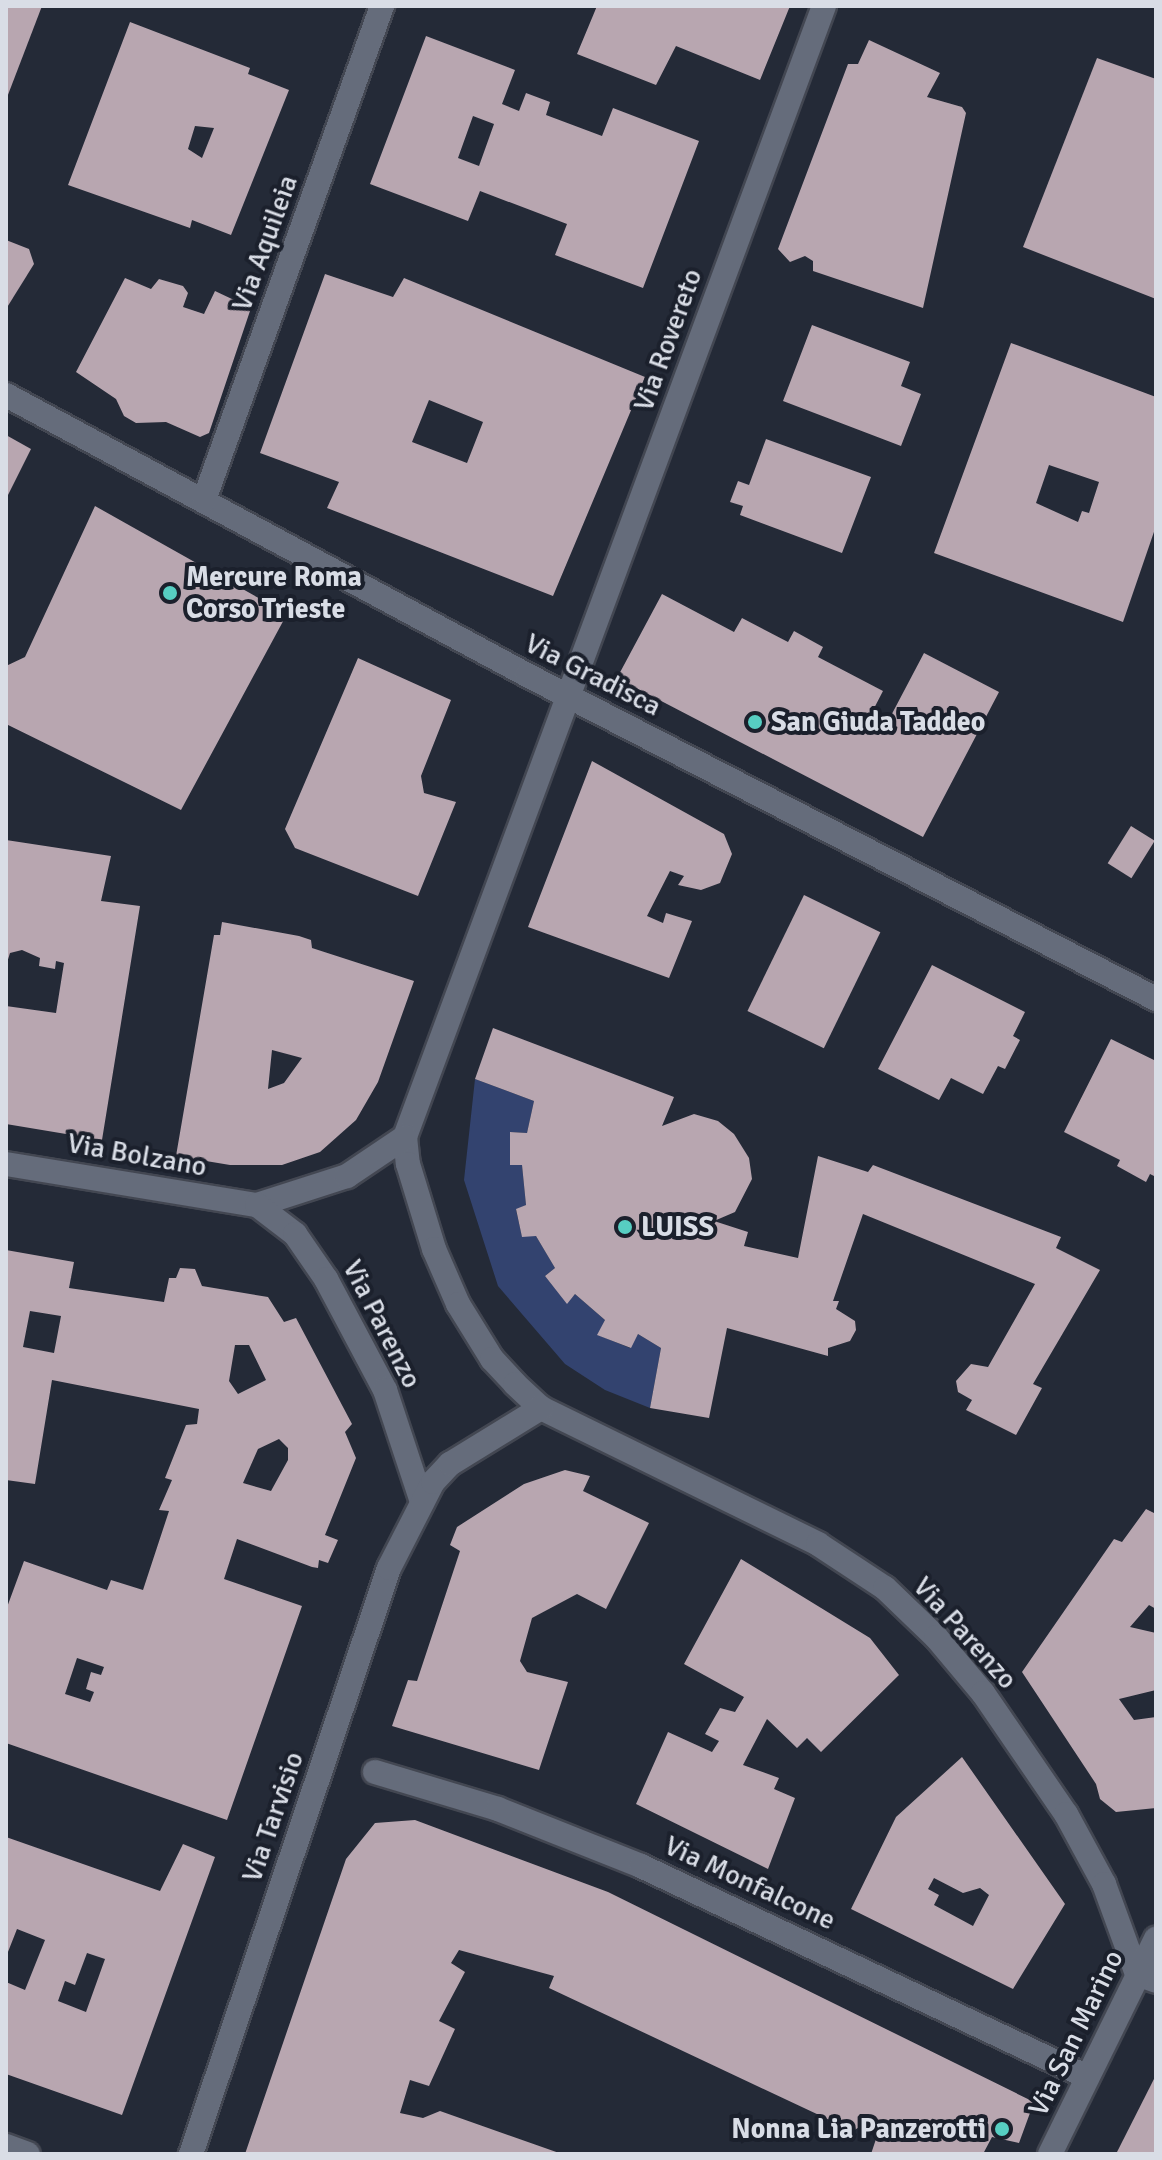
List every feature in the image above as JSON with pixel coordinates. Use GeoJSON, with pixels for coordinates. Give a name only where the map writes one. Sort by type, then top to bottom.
{"type":"FeatureCollection","features":[{"type":"Feature","properties":{"kind":"street","name":"Via Aquileia"},"geometry":{"type":"LineString","coordinates":[[204,500],[382,6]]}},
{"type":"Feature","properties":{"kind":"street","name":"Via Rovereto"},"geometry":{"type":"LineString","coordinates":[[568,695],[824,6]]}},
{"type":"Feature","properties":{"kind":"street","name":"Via Gradisca"},"geometry":{"type":"LineString","coordinates":[[6,395],[568,695],[1156,999]]}},
{"type":"Feature","properties":{"kind":"street"},"geometry":{"type":"LineString","coordinates":[[257,1205],[347,1176],[405,1137],[568,695]]}},
{"type":"Feature","properties":{"kind":"street","name":"Via Parenzo"},"geometry":{"type":"LineString","coordinates":[[405,1137],[415,1190],[458,1304],[492,1359],[541,1408],[818,1544],[885,1588],[920,1620],[968,1673],[1066,1814],[1104,1884],[1147,1978]]}},
{"type":"Feature","properties":{"kind":"street","name":"Via Bolzano"},"geometry":{"type":"LineString","coordinates":[[6,1164],[257,1205]]}},
{"type":"Feature","properties":{"kind":"street","name":"Via Parenzo"},"geometry":{"type":"LineString","coordinates":[[257,1205],[295,1234],[326,1279],[385,1390],[422,1502]]}},
{"type":"Feature","properties":{"kind":"street"},"geometry":{"type":"LineString","coordinates":[[422,1502],[433,1482],[465,1451],[541,1408]]}},
{"type":"Feature","properties":{"kind":"street","name":"Via Tarvisio"},"geometry":{"type":"LineString","coordinates":[[191,2154],[376,1603],[422,1502]]}},
{"type":"Feature","properties":{"kind":"street","name":"Via Monfalcone"},"geometry":{"type":"LineString","coordinates":[[375,1772],[498,1809],[641,1866],[1087,2077]]}},
{"type":"Feature","properties":{"kind":"street","name":"Via San Marino"},"geometry":{"type":"LineString","coordinates":[[1050,2154],[1087,2077],[1147,1978],[1156,1939]]}},
{"type":"Feature","properties":{"kind":"street"},"geometry":{"type":"LineString","coordinates":[[6,2146],[28,2154]]}},
{"type":"Feature","properties":{"kind":"shaded area"},"geometry":{"type":"Polygon","coordinates":[[[475,1079],[534,1101],[527,1133],[510,1132],[510,1165],[522,1165],[526,1205],[516,1210],[522,1236],[536,1236],[555,1268],[545,1276],[567,1303],[575,1294],[605,1320],[598,1335],[630,1348],[638,1334],[661,1348],[650,1408],[605,1390],[565,1364],[498,1286],[464,1180],[475,1079]]]}},
{"type":"Feature","properties":{"kind":"building"},"geometry":{"type":"Polygon","coordinates":[[[6,6],[42,6],[6,100],[6,6]]]}},
{"type":"Feature","properties":{"kind":"building"},"geometry":{"type":"Polygon","coordinates":[[[597,6],[790,6],[760,80],[676,46],[656,85],[577,54],[597,6]]]}},
{"type":"Feature","properties":{"kind":"building"},"geometry":{"type":"Polygon","coordinates":[[[130,22],[250,68],[248,74],[289,90],[231,235],[192,220],[190,228],[68,185],[130,22]],[[195,126],[188,149],[202,158],[214,128],[195,126]]]}},
{"type":"Feature","properties":{"kind":"building"},"geometry":{"type":"Polygon","coordinates":[[[426,36],[515,70],[502,104],[519,111],[526,93],[550,102],[546,115],[602,136],[613,108],[699,141],[643,288],[555,255],[567,224],[480,191],[468,221],[370,184],[426,36]],[[473,116],[458,158],[479,166],[494,124],[473,116]]]}},
{"type":"Feature","properties":{"kind":"building"},"geometry":{"type":"Polygon","coordinates":[[[869,40],[940,73],[927,97],[962,107],[966,113],[923,308],[813,271],[813,261],[805,256],[790,262],[778,249],[848,64],[858,64],[869,40]]]}},
{"type":"Feature","properties":{"kind":"building"},"geometry":{"type":"Polygon","coordinates":[[[1097,58],[1156,79],[1156,299],[1023,247],[1097,58]]]}},
{"type":"Feature","properties":{"kind":"building"},"geometry":{"type":"Polygon","coordinates":[[[6,240],[29,249],[34,264],[6,309],[6,240]]]}},
{"type":"Feature","properties":{"kind":"building"},"geometry":{"type":"Polygon","coordinates":[[[325,274],[393,297],[404,278],[645,377],[553,596],[327,508],[339,482],[260,453],[325,274]],[[429,400],[412,442],[467,463],[483,422],[429,400]]]}},
{"type":"Feature","properties":{"kind":"building"},"geometry":{"type":"Polygon","coordinates":[[[125,278],[151,289],[159,279],[183,286],[188,293],[183,307],[204,314],[215,291],[251,308],[209,433],[200,437],[166,422],[136,423],[124,416],[116,399],[76,372],[125,278]]]}},
{"type":"Feature","properties":{"kind":"building"},"geometry":{"type":"Polygon","coordinates":[[[812,325],[910,362],[901,386],[921,394],[901,446],[783,401],[812,325]]]}},
{"type":"Feature","properties":{"kind":"building"},"geometry":{"type":"Polygon","coordinates":[[[1011,343],[1156,397],[1156,526],[1123,622],[934,553],[1011,343]],[[1049,465],[1036,503],[1078,522],[1082,511],[1089,513],[1099,482],[1049,465]]]}},
{"type":"Feature","properties":{"kind":"building"},"geometry":{"type":"Polygon","coordinates":[[[6,435],[31,449],[6,499],[6,435]]]}},
{"type":"Feature","properties":{"kind":"building"},"geometry":{"type":"Polygon","coordinates":[[[766,439],[871,477],[842,553],[740,515],[743,506],[730,502],[738,481],[749,485],[766,439]]]}},
{"type":"Feature","properties":{"kind":"building"},"geometry":{"type":"Polygon","coordinates":[[[95,506],[287,614],[181,810],[6,724],[6,666],[25,657],[95,506]]]}},
{"type":"Feature","properties":{"kind":"building"},"geometry":{"type":"Polygon","coordinates":[[[662,594],[734,632],[742,618],[788,642],[794,631],[823,647],[818,657],[883,691],[869,718],[885,727],[924,653],[999,692],[923,837],[617,678],[662,594]]]}},
{"type":"Feature","properties":{"kind":"building"},"geometry":{"type":"Polygon","coordinates":[[[358,658],[451,700],[421,776],[424,793],[456,802],[418,896],[295,848],[285,829],[358,658]]]}},
{"type":"Feature","properties":{"kind":"building"},"geometry":{"type":"Polygon","coordinates":[[[592,761],[724,834],[732,854],[720,883],[701,890],[678,885],[684,876],[670,871],[647,916],[663,923],[666,913],[692,921],[669,978],[528,927],[592,761]]]}},
{"type":"Feature","properties":{"kind":"building"},"geometry":{"type":"Polygon","coordinates":[[[1131,826],[1155,841],[1131,878],[1108,863],[1131,826]]]}},
{"type":"Feature","properties":{"kind":"building"},"geometry":{"type":"Polygon","coordinates":[[[6,840],[111,856],[101,901],[140,906],[102,1140],[6,1124],[6,1006],[56,1013],[64,963],[56,961],[55,969],[39,966],[40,958],[22,950],[10,953],[6,966],[6,840]]]}},
{"type":"Feature","properties":{"kind":"building"},"geometry":{"type":"Polygon","coordinates":[[[804,895],[880,932],[824,1048],[747,1011],[804,895]]]}},
{"type":"Feature","properties":{"kind":"building"},"geometry":{"type":"Polygon","coordinates":[[[222,922],[299,936],[311,940],[312,948],[414,981],[378,1082],[356,1120],[320,1152],[282,1165],[230,1165],[176,1156],[214,935],[220,935],[222,922]],[[272,1050],[268,1089],[284,1083],[302,1058],[272,1050]]]}},
{"type":"Feature","properties":{"kind":"building"},"geometry":{"type":"Polygon","coordinates":[[[932,965],[1025,1012],[1013,1036],[1020,1040],[1005,1069],[998,1066],[983,1094],[951,1078],[939,1100],[878,1069],[932,965]]]}},
{"type":"Feature","properties":{"kind":"building","name":"LUISS"},"geometry":{"type":"Polygon","coordinates":[[[493,1028],[674,1097],[662,1126],[694,1114],[718,1121],[734,1134],[749,1158],[752,1179],[735,1212],[714,1221],[748,1232],[744,1246],[798,1258],[818,1156],[868,1172],[873,1165],[1061,1237],[1056,1248],[1100,1270],[1033,1384],[1042,1388],[1016,1435],[966,1410],[972,1400],[958,1392],[956,1381],[971,1364],[988,1367],[1035,1284],[863,1214],[833,1301],[839,1301],[836,1309],[855,1321],[856,1330],[850,1341],[828,1348],[828,1356],[727,1328],[709,1418],[650,1408],[661,1348],[638,1334],[631,1348],[597,1335],[605,1320],[575,1294],[567,1304],[545,1276],[555,1268],[536,1236],[522,1237],[516,1209],[526,1205],[522,1165],[510,1165],[510,1132],[527,1133],[534,1101],[475,1079],[493,1028]]]}},
{"type":"Feature","properties":{"kind":"building"},"geometry":{"type":"Polygon","coordinates":[[[1111,1039],[1156,1061],[1156,1177],[1150,1174],[1146,1182],[1117,1166],[1120,1160],[1064,1132],[1111,1039]]]}},
{"type":"Feature","properties":{"kind":"building"},"geometry":{"type":"Polygon","coordinates":[[[6,1250],[74,1262],[69,1288],[164,1302],[169,1278],[176,1278],[180,1268],[195,1269],[202,1286],[268,1297],[284,1322],[296,1318],[352,1424],[345,1432],[356,1458],[325,1535],[338,1540],[328,1563],[319,1560],[318,1568],[312,1567],[237,1539],[224,1579],[302,1606],[227,1820],[6,1743],[6,1610],[24,1561],[107,1590],[111,1580],[143,1590],[169,1511],[159,1510],[172,1480],[165,1478],[186,1425],[197,1424],[199,1409],[52,1380],[35,1484],[6,1480],[6,1250]],[[30,1311],[23,1347],[54,1353],[61,1316],[30,1311]],[[235,1345],[229,1381],[238,1394],[266,1380],[249,1345],[235,1345]],[[279,1439],[258,1449],[243,1483],[271,1491],[288,1460],[288,1448],[279,1439]],[[77,1658],[65,1694],[90,1702],[94,1692],[86,1689],[91,1672],[101,1675],[104,1667],[77,1658]]]}},
{"type":"Feature","properties":{"kind":"building"},"geometry":{"type":"Polygon","coordinates":[[[565,1470],[590,1476],[583,1491],[649,1523],[606,1609],[577,1594],[532,1618],[520,1661],[527,1672],[568,1682],[539,1770],[392,1726],[408,1680],[417,1681],[460,1551],[450,1545],[457,1527],[524,1484],[565,1470]]]}},
{"type":"Feature","properties":{"kind":"building"},"geometry":{"type":"Polygon","coordinates":[[[1146,1509],[1156,1514],[1156,1609],[1149,1605],[1130,1627],[1156,1633],[1156,1690],[1119,1699],[1134,1720],[1156,1717],[1156,1808],[1116,1812],[1100,1799],[1096,1784],[1022,1672],[1114,1539],[1122,1542],[1146,1509]]]}},
{"type":"Feature","properties":{"kind":"building"},"geometry":{"type":"Polygon","coordinates":[[[741,1559],[870,1638],[899,1675],[821,1752],[807,1738],[797,1748],[767,1719],[743,1765],[779,1778],[774,1789],[795,1798],[768,1869],[636,1804],[668,1732],[712,1752],[719,1741],[705,1734],[720,1708],[735,1712],[744,1697],[684,1664],[741,1559]]]}},
{"type":"Feature","properties":{"kind":"building"},"geometry":{"type":"Polygon","coordinates":[[[962,1757],[1065,1904],[1013,1989],[851,1909],[896,1817],[962,1757]],[[934,1878],[928,1889],[939,1895],[934,1905],[973,1926],[989,1895],[980,1888],[963,1893],[934,1878]]]}},
{"type":"Feature","properties":{"kind":"building"},"geometry":{"type":"Polygon","coordinates":[[[415,1820],[608,1892],[1034,2102],[1019,2143],[992,2137],[983,2154],[871,2154],[877,2136],[861,2126],[853,2131],[549,1988],[554,1976],[459,1950],[451,1963],[465,1972],[439,2021],[455,2029],[429,2086],[410,2080],[400,2113],[423,2118],[440,2111],[562,2154],[245,2154],[346,1859],[375,1823],[415,1820]]]}},
{"type":"Feature","properties":{"kind":"building"},"geometry":{"type":"Polygon","coordinates":[[[6,1837],[160,1891],[183,1844],[215,1857],[122,2115],[6,2074],[6,1982],[25,1990],[45,1940],[17,1929],[6,1957],[6,1837]],[[87,1953],[75,1985],[65,1981],[58,2001],[86,2012],[105,1959],[87,1953]]]}},
{"type":"Feature","properties":{"kind":"building"},"geometry":{"type":"Polygon","coordinates":[[[1156,2075],[1156,2154],[1116,2154],[1156,2075]]]}},
{"type":"Feature","properties":{"kind":"place","name":"Mercure Roma Corso Trieste"},"geometry":{"type":"Point","coordinates":[170,593]}},
{"type":"Feature","properties":{"kind":"place","name":"San Giuda Taddeo"},"geometry":{"type":"Point","coordinates":[755,722]}},
{"type":"Feature","properties":{"kind":"place","name":"LUISS"},"geometry":{"type":"Point","coordinates":[625,1227]}},
{"type":"Feature","properties":{"kind":"place","name":"Nonna Lia Panzerotti"},"geometry":{"type":"Point","coordinates":[1002,2129]}}]}
